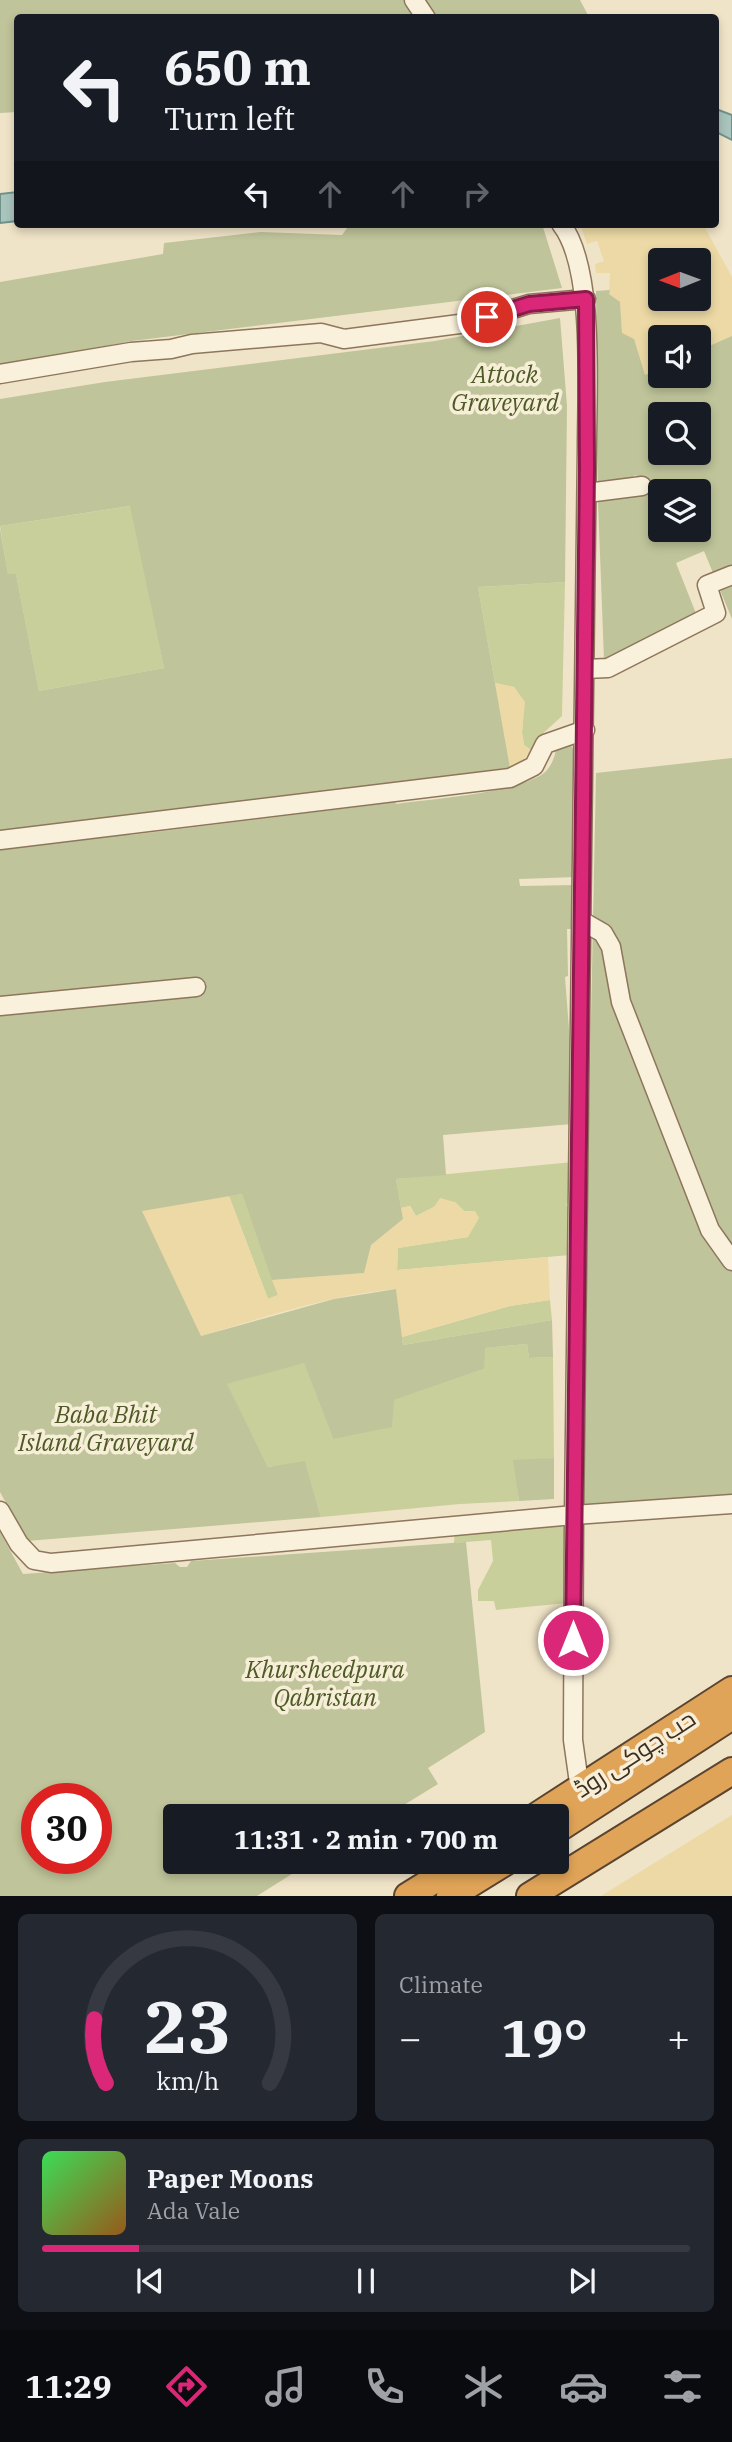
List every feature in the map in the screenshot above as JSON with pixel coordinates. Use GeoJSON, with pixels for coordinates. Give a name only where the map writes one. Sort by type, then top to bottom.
{"type":"FeatureCollection","features":[{"type":"Feature","properties":{"kind":"highway","name":"حب چوکی روڈ"},"geometry":{"type":"LineString","coordinates":[[557,1804],[732,1690]]}},
{"type":"Feature","properties":{"kind":"highway"},"geometry":{"type":"LineString","coordinates":[[569,1822],[732,1716]]}},
{"type":"Feature","properties":{"kind":"highway"},"geometry":{"type":"LineString","coordinates":[[530,1896],[732,1770]]}},
{"type":"Feature","properties":{"kind":"highway"},"geometry":{"type":"LineString","coordinates":[[408,1896],[444,1874]]}},
{"type":"Feature","properties":{"kind":"highway"},"geometry":{"type":"LineString","coordinates":[[450,1896],[486,1874]]}},
{"type":"Feature","properties":{"kind":"street"},"geometry":{"type":"LineString","coordinates":[[564,228],[580,271],[586,299],[587,493],[573,1740],[580,1790]]}},
{"type":"Feature","properties":{"kind":"street"},"geometry":{"type":"LineString","coordinates":[[0,374],[192,344],[321,333],[345,339],[467,323],[529,304],[586,299]]}},
{"type":"Feature","properties":{"kind":"street"},"geometry":{"type":"LineString","coordinates":[[587,493],[642,486]]}},
{"type":"Feature","properties":{"kind":"street"},"geometry":{"type":"LineString","coordinates":[[585,669],[608,668],[716,613],[707,585],[732,575]]}},
{"type":"Feature","properties":{"kind":"street"},"geometry":{"type":"LineString","coordinates":[[0,840],[510,778],[534,766],[545,744],[584,730]]}},
{"type":"Feature","properties":{"kind":"street"},"geometry":{"type":"LineString","coordinates":[[582,921],[603,933],[611,947],[621,1002],[710,1230],[732,1261]]}},
{"type":"Feature","properties":{"kind":"street"},"geometry":{"type":"LineString","coordinates":[[0,1006],[196,987]]}},
{"type":"Feature","properties":{"kind":"street"},"geometry":{"type":"LineString","coordinates":[[0,1511],[19,1544],[34,1560],[51,1563],[574,1515],[732,1504]]}},
{"type":"Feature","properties":{"kind":"green space"},"geometry":{"type":"Polygon","coordinates":[[[0,0],[580,0],[587,14],[14,14],[14,112],[0,113],[0,0]]]}},
{"type":"Feature","properties":{"kind":"green space"},"geometry":{"type":"Polygon","coordinates":[[[347,228],[543,228],[562,288],[132,341],[0,366],[0,282],[163,254],[164,243],[261,232],[342,235],[347,228]]]}},
{"type":"Feature","properties":{"kind":"green space"},"geometry":{"type":"Polygon","coordinates":[[[610,290],[609,294],[620,302],[622,333],[634,339],[645,375],[648,374],[648,388],[711,388],[711,345],[732,336],[732,619],[704,551],[676,563],[697,616],[604,660],[598,502],[644,490],[636,475],[628,479],[598,481],[596,291],[610,290]]]}},
{"type":"Feature","properties":{"kind":"green space","name":"Attock Graveyard"},"geometry":{"type":"Polygon","coordinates":[[[560,318],[567,406],[565,582],[478,587],[510,768],[0,831],[0,528],[8,574],[16,574],[39,691],[164,668],[130,506],[0,526],[0,399],[105,382],[435,341],[560,318]]]}},
{"type":"Feature","properties":{"kind":"green space"},"geometry":{"type":"Polygon","coordinates":[[[131,506],[164,668],[39,691],[16,574],[8,575],[0,526],[131,506]]]}},
{"type":"Feature","properties":{"kind":"green space"},"geometry":{"type":"Polygon","coordinates":[[[565,582],[562,716],[538,738],[531,750],[524,745],[522,733],[524,702],[514,687],[495,683],[478,587],[565,582]]]}},
{"type":"Feature","properties":{"kind":"green space","name":"Baba Bhit Island Graveyard"},"geometry":{"type":"Polygon","coordinates":[[[571,745],[575,753],[576,877],[519,879],[520,886],[575,885],[577,929],[567,929],[568,976],[565,977],[571,1055],[572,1124],[443,1135],[446,1175],[396,1179],[403,1219],[371,1245],[364,1273],[272,1280],[242,1194],[142,1211],[201,1336],[334,1299],[396,1289],[403,1345],[552,1320],[553,1357],[529,1358],[527,1344],[485,1348],[484,1369],[394,1400],[392,1427],[333,1439],[304,1363],[227,1384],[268,1467],[305,1461],[321,1517],[27,1541],[0,1492],[0,850],[123,833],[131,835],[395,802],[431,800],[495,790],[515,786],[544,773],[552,763],[556,750],[571,745]]]}},
{"type":"Feature","properties":{"kind":"green space"},"geometry":{"type":"Polygon","coordinates":[[[732,758],[732,1498],[581,1511],[596,773],[732,758]]]}},
{"type":"Feature","properties":{"kind":"green space"},"geometry":{"type":"Polygon","coordinates":[[[573,1162],[572,1198],[566,1205],[572,1211],[570,1255],[397,1270],[398,1248],[468,1237],[464,1211],[455,1202],[434,1207],[416,1216],[410,1206],[401,1208],[396,1179],[573,1162]]]}},
{"type":"Feature","properties":{"kind":"green space"},"geometry":{"type":"Polygon","coordinates":[[[242,1194],[278,1295],[268,1299],[229,1196],[242,1194]]]}},
{"type":"Feature","properties":{"kind":"green space"},"geometry":{"type":"Polygon","coordinates":[[[550,1300],[552,1320],[403,1345],[402,1337],[510,1306],[550,1300]]]}},
{"type":"Feature","properties":{"kind":"green space"},"geometry":{"type":"Polygon","coordinates":[[[527,1344],[529,1358],[553,1357],[554,1458],[514,1461],[519,1501],[321,1517],[305,1462],[268,1467],[226,1384],[304,1362],[333,1439],[393,1400],[484,1369],[484,1348],[527,1344]]]}},
{"type":"Feature","properties":{"kind":"green space"},"geometry":{"type":"Polygon","coordinates":[[[554,1458],[554,1499],[519,1501],[513,1460],[554,1458]]]}},
{"type":"Feature","properties":{"kind":"green space"},"geometry":{"type":"Polygon","coordinates":[[[552,1522],[566,1528],[567,1603],[496,1610],[494,1601],[478,1601],[478,1590],[493,1561],[491,1540],[454,1543],[455,1529],[552,1522]]]}},
{"type":"Feature","properties":{"kind":"green space","name":"Khursheedpura Qabristan"},"geometry":{"type":"Polygon","coordinates":[[[0,1532],[23,1574],[175,1563],[180,1567],[187,1567],[191,1561],[466,1542],[485,1732],[428,1768],[438,1784],[406,1804],[163,1804],[163,1874],[292,1874],[257,1896],[0,1896],[0,1532]]]}},
{"type":"Feature","properties":{"kind":"sand"},"geometry":{"type":"Polygon","coordinates":[[[581,228],[705,228],[732,277],[732,540],[711,534],[711,479],[648,479],[648,490],[644,490],[637,475],[665,465],[711,465],[711,402],[648,402],[648,458],[598,481],[597,391],[622,333],[620,303],[609,294],[610,273],[596,273],[595,264],[604,261],[597,241],[587,244],[581,228]]]}},
{"type":"Feature","properties":{"kind":"sand"},"geometry":{"type":"Polygon","coordinates":[[[495,683],[514,687],[525,702],[522,733],[524,745],[531,750],[520,764],[510,768],[495,683]]]}},
{"type":"Feature","properties":{"kind":"sand"},"geometry":{"type":"Polygon","coordinates":[[[229,1196],[268,1299],[278,1295],[272,1280],[363,1273],[371,1245],[403,1219],[401,1208],[409,1206],[416,1216],[434,1207],[440,1198],[455,1202],[464,1211],[475,1211],[479,1218],[468,1237],[398,1248],[397,1270],[548,1257],[550,1300],[510,1306],[402,1337],[396,1289],[322,1301],[201,1336],[141,1210],[229,1196]]]}},
{"type":"Feature","properties":{"kind":"sand"},"geometry":{"type":"Polygon","coordinates":[[[732,1815],[732,1896],[601,1896],[732,1815]]]}},
{"type":"Feature","properties":{"kind":"water"},"geometry":{"type":"Polygon","coordinates":[[[719,110],[732,115],[732,140],[719,134],[719,110]]]}},
{"type":"Feature","properties":{"kind":"water"},"geometry":{"type":"Polygon","coordinates":[[[14,192],[14,221],[0,223],[0,194],[14,192]]]}},
{"type":"Feature","properties":{"kind":"route"},"geometry":{"type":"LineString","coordinates":[[487,317],[529,304],[586,299],[587,469],[573,1640]]}}]}
